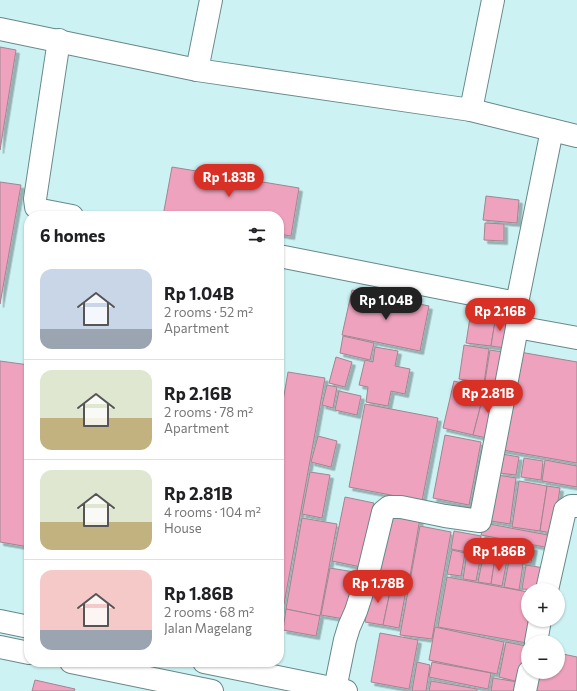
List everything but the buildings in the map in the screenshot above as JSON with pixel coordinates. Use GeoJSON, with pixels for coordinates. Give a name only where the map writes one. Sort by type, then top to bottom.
{"type":"FeatureCollection","features":[{"type":"Feature","properties":{"kind":"street"},"geometry":{"type":"LineString","coordinates":[[197,70],[211,0]]}},
{"type":"Feature","properties":{"kind":"street"},"geometry":{"type":"LineString","coordinates":[[471,110],[493,0]]}},
{"type":"Feature","properties":{"kind":"street"},"geometry":{"type":"LineString","coordinates":[[0,29],[59,40],[197,70],[471,110],[577,136]]}},
{"type":"Feature","properties":{"kind":"street"},"geometry":{"type":"LineString","coordinates":[[46,211],[36,207],[35,200],[59,40]]}},
{"type":"Feature","properties":{"kind":"street"},"geometry":{"type":"LineString","coordinates":[[228,667],[340,690],[345,640],[368,574],[384,512],[389,507],[401,507],[480,521],[520,312],[517,303],[552,130]]}},
{"type":"Feature","properties":{"kind":"street"},"geometry":{"type":"LineString","coordinates":[[284,257],[517,303]]}},
{"type":"Feature","properties":{"kind":"street"},"geometry":{"type":"LineString","coordinates":[[517,327],[577,338]]}},
{"type":"Feature","properties":{"kind":"street"},"geometry":{"type":"LineString","coordinates":[[549,583],[565,510],[571,506],[577,506]]}},
{"type":"Feature","properties":{"kind":"street"},"geometry":{"type":"LineString","coordinates":[[0,621],[24,626]]}},
{"type":"Feature","properties":{"kind":"street"},"geometry":{"type":"LineString","coordinates":[[0,647],[24,652]]}},
{"type":"Feature","properties":{"kind":"street"},"geometry":{"type":"LineString","coordinates":[[95,667],[212,691]]}},
{"type":"Feature","properties":{"kind":"street"},"geometry":{"type":"LineString","coordinates":[[525,691],[528,679]]}}]}
